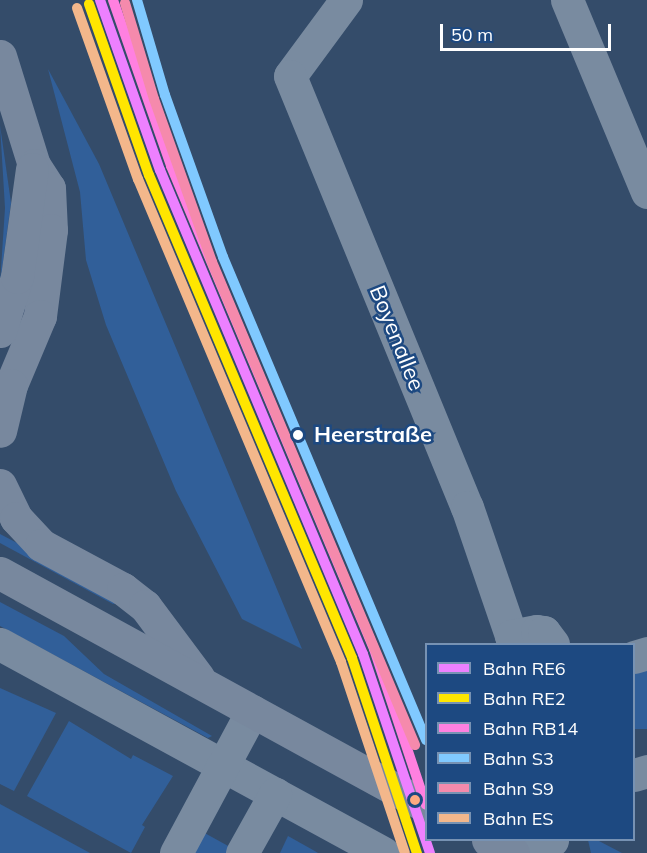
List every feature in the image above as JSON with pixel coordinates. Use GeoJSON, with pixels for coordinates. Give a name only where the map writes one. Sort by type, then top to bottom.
{"type":"FeatureCollection","features":[{"type":"Feature","properties":{"kind":"main road"},"geometry":{"type":"LineString","coordinates":[[0,56],[34,165],[49,188],[51,230],[47,278],[28,350],[6,395],[0,431]]}},
{"type":"Feature","properties":{"kind":"main road"},"geometry":{"type":"LineString","coordinates":[[0,331],[17,277],[34,165]]}},
{"type":"Feature","properties":{"kind":"main road"},"geometry":{"type":"LineString","coordinates":[[0,485],[16,518],[41,545],[123,589],[145,606],[204,684]]}},
{"type":"Feature","properties":{"kind":"main road"},"geometry":{"type":"LineString","coordinates":[[0,573],[425,805]]}},
{"type":"Feature","properties":{"kind":"main road"},"geometry":{"type":"LineString","coordinates":[[490,841],[513,853]]}},
{"type":"Feature","properties":{"kind":"street","name":"Boyenallee"},"geometry":{"type":"LineString","coordinates":[[346,0],[290,76],[467,507],[512,640],[537,631],[544,632],[552,643]]}},
{"type":"Feature","properties":{"kind":"street"},"geometry":{"type":"LineString","coordinates":[[567,0],[647,192]]}},
{"type":"Feature","properties":{"kind":"street"},"geometry":{"type":"LineString","coordinates":[[0,523],[41,545]]}},
{"type":"Feature","properties":{"kind":"street"},"geometry":{"type":"LineString","coordinates":[[0,644],[224,763],[275,794],[383,853]]}},
{"type":"Feature","properties":{"kind":"street"},"geometry":{"type":"LineString","coordinates":[[176,853],[252,711]]}},
{"type":"Feature","properties":{"kind":"street"},"geometry":{"type":"LineString","coordinates":[[242,853],[275,794]]}},
{"type":"Feature","properties":{"kind":"shaded area"},"geometry":{"type":"Polygon","coordinates":[[[48,69],[99,164],[302,649],[242,619],[176,491],[106,325],[86,260],[80,192],[48,69]]]}},
{"type":"Feature","properties":{"kind":"shaded area"},"geometry":{"type":"Polygon","coordinates":[[[0,125],[11,203],[0,284],[5,208],[0,125]]]}},
{"type":"Feature","properties":{"kind":"shaded area"},"geometry":{"type":"Polygon","coordinates":[[[0,534],[118,596],[118,603],[113,604],[0,543],[0,534]]]}},
{"type":"Feature","properties":{"kind":"shaded area"},"geometry":{"type":"Polygon","coordinates":[[[0,602],[64,636],[104,674],[212,736],[208,738],[0,626],[0,602]]]}},
{"type":"Feature","properties":{"kind":"shaded area"},"geometry":{"type":"Polygon","coordinates":[[[635,659],[647,659],[647,729],[635,729],[635,659]]]}},
{"type":"Feature","properties":{"kind":"shaded area"},"geometry":{"type":"Polygon","coordinates":[[[0,688],[56,713],[14,791],[0,784],[0,688]]]}},
{"type":"Feature","properties":{"kind":"shaded area"},"geometry":{"type":"Polygon","coordinates":[[[69,721],[131,759],[133,755],[173,776],[142,825],[145,827],[131,853],[27,796],[69,721]]]}},
{"type":"Feature","properties":{"kind":"shaded area"},"geometry":{"type":"Polygon","coordinates":[[[0,804],[90,853],[0,853],[0,804]]]}},
{"type":"Feature","properties":{"kind":"shaded area"},"geometry":{"type":"Polygon","coordinates":[[[201,831],[230,847],[227,853],[189,853],[201,831]]]}},
{"type":"Feature","properties":{"kind":"shaded area"},"geometry":{"type":"Polygon","coordinates":[[[288,836],[313,850],[318,853],[280,853],[288,836]]]}},
{"type":"Feature","properties":{"kind":"shaded area"},"geometry":{"type":"Polygon","coordinates":[[[588,841],[599,841],[622,853],[591,853],[588,841]]]}},
{"type":"Feature","properties":{"kind":"rail line","name":"RE6"},"geometry":{"type":"LineString","coordinates":[[100,0],[160,170],[363,654],[425,838]]}},
{"type":"Feature","properties":{"kind":"rail line","name":"RB14"},"geometry":{"type":"LineString","coordinates":[[113,0],[171,166],[374,649],[425,802]]}},
{"type":"Feature","properties":{"kind":"rail line","name":"S3"},"geometry":{"type":"LineString","coordinates":[[137,0],[165,95],[223,257],[425,738]]}},
{"type":"Feature","properties":{"kind":"rail line","name":"S9"},"geometry":{"type":"LineString","coordinates":[[125,3],[154,99],[212,262],[415,745]]}},
{"type":"Feature","properties":{"kind":"rail line","name":"RE2"},"geometry":{"type":"LineString","coordinates":[[89,4],[149,175],[352,658],[417,853]]}},
{"type":"Feature","properties":{"kind":"rail line","name":"ES"},"geometry":{"type":"LineString","coordinates":[[77,8],[138,179],[341,662],[405,853]]}},
{"type":"Feature","properties":{"kind":"rail line","name":"RE6"},"geometry":{"type":"LineString","coordinates":[[426,841],[430,853]]}},
{"type":"Feature","properties":{"kind":"place","name":"Heerstraße"},"geometry":{"type":"Point","coordinates":[298,435]}}]}
